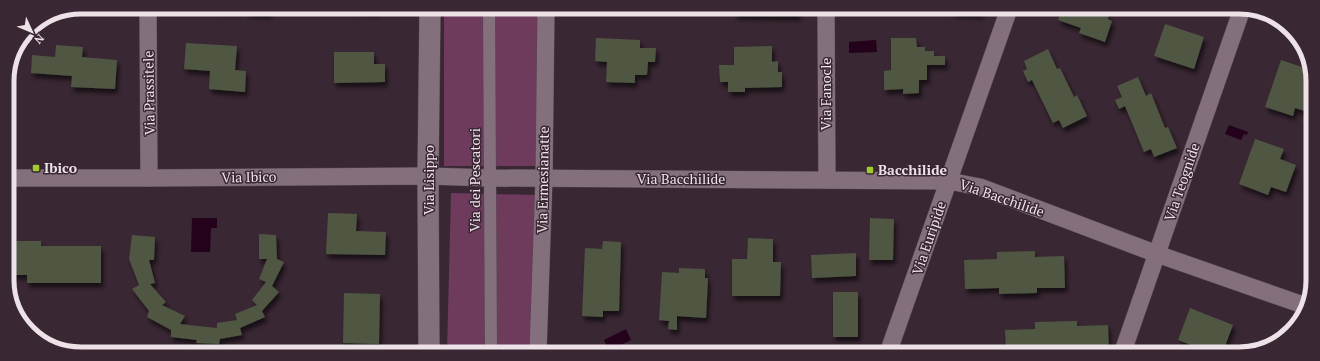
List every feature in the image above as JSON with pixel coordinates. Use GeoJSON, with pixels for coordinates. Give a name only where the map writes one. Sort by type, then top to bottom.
{"type":"FeatureCollection","features":[{"type":"Feature","properties":{"kind":"street","name":"Via Prassitele"},"geometry":{"type":"LineString","coordinates":[[148,14],[149,178]]}},
{"type":"Feature","properties":{"kind":"street","name":"Via Lisippo"},"geometry":{"type":"LineString","coordinates":[[429,347],[428,176],[430,14]]}},
{"type":"Feature","properties":{"kind":"street","name":"Via dei Pescatori"},"geometry":{"type":"LineString","coordinates":[[489,14],[490,347]]}},
{"type":"Feature","properties":{"kind":"street","name":"Via Ermesianatte"},"geometry":{"type":"LineString","coordinates":[[538,347],[544,178],[546,14]]}},
{"type":"Feature","properties":{"kind":"street","name":"Via Fanocle"},"geometry":{"type":"LineString","coordinates":[[826,14],[827,179]]}},
{"type":"Feature","properties":{"kind":"street","name":"Via Euripide"},"geometry":{"type":"LineString","coordinates":[[890,347],[1007,14]]}},
{"type":"Feature","properties":{"kind":"street","name":"Via Teognide"},"geometry":{"type":"LineString","coordinates":[[1124,347],[1240,14]]}},
{"type":"Feature","properties":{"kind":"street","name":"Via Ibico"},"geometry":{"type":"LineString","coordinates":[[14,178],[428,176],[490,178]]}},
{"type":"Feature","properties":{"kind":"street","name":"Via Bacchilide"},"geometry":{"type":"LineString","coordinates":[[490,178],[827,179],[949,181],[980,187],[1157,254],[1301,304]]}},
{"type":"Feature","properties":{"kind":"shaded area"},"geometry":{"type":"Polygon","coordinates":[[[444,14],[538,14],[538,166],[444,166],[444,14]]]}},
{"type":"Feature","properties":{"kind":"shaded area"},"geometry":{"type":"Polygon","coordinates":[[[876,40],[877,52],[849,53],[849,42],[876,40]]]}},
{"type":"Feature","properties":{"kind":"shaded area"},"geometry":{"type":"Polygon","coordinates":[[[1229,125],[1248,132],[1247,135],[1244,134],[1241,140],[1225,134],[1229,125]]]}},
{"type":"Feature","properties":{"kind":"shaded area"},"geometry":{"type":"Polygon","coordinates":[[[451,193],[535,195],[531,347],[447,347],[451,193]]]}},
{"type":"Feature","properties":{"kind":"shaded area"},"geometry":{"type":"Polygon","coordinates":[[[192,218],[217,218],[217,228],[211,228],[210,252],[191,252],[192,218]]]}},
{"type":"Feature","properties":{"kind":"shaded area"},"geometry":{"type":"Polygon","coordinates":[[[626,329],[631,340],[617,347],[607,347],[604,340],[626,329]]]}},
{"type":"Feature","properties":{"kind":"building"},"geometry":{"type":"Polygon","coordinates":[[[798,14],[798,16],[735,15],[798,14]]]}},
{"type":"Feature","properties":{"kind":"building"},"geometry":{"type":"Polygon","coordinates":[[[1060,14],[1109,14],[1108,19],[1112,21],[1105,42],[1079,33],[1081,28],[1058,20],[1060,14]]]}},
{"type":"Feature","properties":{"kind":"building"},"geometry":{"type":"Polygon","coordinates":[[[1165,24],[1204,37],[1194,69],[1154,56],[1165,24]]]}},
{"type":"Feature","properties":{"kind":"building"},"geometry":{"type":"Polygon","coordinates":[[[596,38],[640,40],[640,48],[656,48],[655,62],[648,62],[647,75],[635,75],[635,83],[606,82],[607,62],[595,61],[596,38]]]}},
{"type":"Feature","properties":{"kind":"building"},"geometry":{"type":"Polygon","coordinates":[[[891,38],[916,38],[917,47],[925,47],[925,51],[934,51],[934,56],[945,56],[945,65],[927,65],[927,80],[919,80],[919,93],[903,94],[903,89],[884,90],[884,71],[891,70],[891,38]]]}},
{"type":"Feature","properties":{"kind":"building"},"geometry":{"type":"Polygon","coordinates":[[[186,43],[237,46],[235,70],[246,71],[245,92],[209,89],[210,71],[184,69],[186,43]]]}},
{"type":"Feature","properties":{"kind":"building"},"geometry":{"type":"Polygon","coordinates":[[[56,45],[83,47],[82,57],[117,60],[115,89],[71,87],[72,76],[31,73],[32,55],[55,57],[56,45]]]}},
{"type":"Feature","properties":{"kind":"building"},"geometry":{"type":"Polygon","coordinates":[[[772,46],[772,62],[778,61],[778,72],[782,72],[782,87],[745,88],[745,92],[728,92],[728,82],[720,82],[719,65],[734,65],[734,47],[772,46]]]}},
{"type":"Feature","properties":{"kind":"building"},"geometry":{"type":"Polygon","coordinates":[[[1048,49],[1057,69],[1060,68],[1074,97],[1077,95],[1087,116],[1063,128],[1059,120],[1053,123],[1032,80],[1028,82],[1023,71],[1027,69],[1024,61],[1048,49]]]}},
{"type":"Feature","properties":{"kind":"building"},"geometry":{"type":"Polygon","coordinates":[[[334,52],[374,52],[374,64],[385,64],[385,82],[334,83],[334,52]]]}},
{"type":"Feature","properties":{"kind":"building"},"geometry":{"type":"Polygon","coordinates":[[[1281,60],[1305,68],[1306,111],[1295,108],[1293,116],[1265,107],[1281,60]]]}},
{"type":"Feature","properties":{"kind":"building"},"geometry":{"type":"Polygon","coordinates":[[[1138,77],[1146,96],[1151,93],[1165,128],[1168,127],[1177,148],[1154,157],[1151,149],[1144,152],[1125,106],[1119,109],[1115,100],[1122,97],[1117,86],[1138,77]]]}},
{"type":"Feature","properties":{"kind":"building"},"geometry":{"type":"Polygon","coordinates":[[[1255,139],[1284,149],[1280,159],[1296,165],[1286,192],[1271,187],[1268,195],[1239,184],[1255,139]]]}},
{"type":"Feature","properties":{"kind":"building"},"geometry":{"type":"Polygon","coordinates":[[[328,213],[357,214],[356,231],[386,232],[385,255],[326,254],[328,213]]]}},
{"type":"Feature","properties":{"kind":"building"},"geometry":{"type":"Polygon","coordinates":[[[870,218],[894,219],[893,260],[869,260],[870,218]]]}},
{"type":"Feature","properties":{"kind":"building"},"geometry":{"type":"Polygon","coordinates":[[[259,234],[276,235],[277,259],[284,262],[272,286],[279,292],[262,311],[265,317],[240,328],[242,335],[220,339],[219,344],[196,343],[197,340],[171,337],[171,330],[147,317],[149,311],[132,289],[139,285],[129,259],[132,235],[155,237],[154,260],[149,260],[155,283],[150,284],[166,302],[162,305],[185,316],[180,324],[217,328],[217,323],[237,320],[235,314],[257,305],[252,300],[266,282],[259,279],[267,259],[259,259],[259,234]]]}},
{"type":"Feature","properties":{"kind":"building"},"geometry":{"type":"Polygon","coordinates":[[[748,238],[773,239],[773,262],[781,262],[780,296],[732,296],[732,259],[747,259],[748,238]]]}},
{"type":"Feature","properties":{"kind":"building"},"geometry":{"type":"Polygon","coordinates":[[[14,241],[41,241],[41,246],[101,246],[101,283],[27,283],[27,275],[14,275],[14,241]]]}},
{"type":"Feature","properties":{"kind":"building"},"geometry":{"type":"Polygon","coordinates":[[[603,241],[621,242],[619,311],[603,311],[603,317],[582,316],[585,248],[602,249],[603,241]]]}},
{"type":"Feature","properties":{"kind":"building"},"geometry":{"type":"Polygon","coordinates":[[[1035,251],[1035,257],[1064,256],[1065,288],[1037,288],[1037,293],[999,294],[999,288],[965,289],[964,260],[997,259],[997,252],[1035,251]]]}},
{"type":"Feature","properties":{"kind":"building"},"geometry":{"type":"Polygon","coordinates":[[[856,253],[856,276],[812,278],[811,255],[856,253]]]}},
{"type":"Feature","properties":{"kind":"building"},"geometry":{"type":"Polygon","coordinates":[[[679,268],[705,269],[705,278],[708,278],[706,318],[677,316],[677,330],[668,329],[669,321],[659,320],[662,272],[679,273],[679,268]]]}},
{"type":"Feature","properties":{"kind":"building"},"geometry":{"type":"Polygon","coordinates":[[[833,292],[858,292],[858,337],[833,337],[833,292]]]}},
{"type":"Feature","properties":{"kind":"building"},"geometry":{"type":"Polygon","coordinates":[[[344,293],[380,294],[379,344],[343,343],[344,293]]]}},
{"type":"Feature","properties":{"kind":"building"},"geometry":{"type":"Polygon","coordinates":[[[1190,308],[1233,325],[1225,347],[1196,347],[1178,340],[1190,308]]]}},
{"type":"Feature","properties":{"kind":"building"},"geometry":{"type":"Polygon","coordinates":[[[1077,321],[1077,326],[1108,325],[1109,347],[1006,347],[1005,330],[1035,329],[1035,322],[1077,321]]]}},
{"type":"Feature","properties":{"kind":"place","name":"Ibico"},"geometry":{"type":"Point","coordinates":[36,168]}},
{"type":"Feature","properties":{"kind":"place","name":"Bacchilide"},"geometry":{"type":"Point","coordinates":[870,170]}}]}
